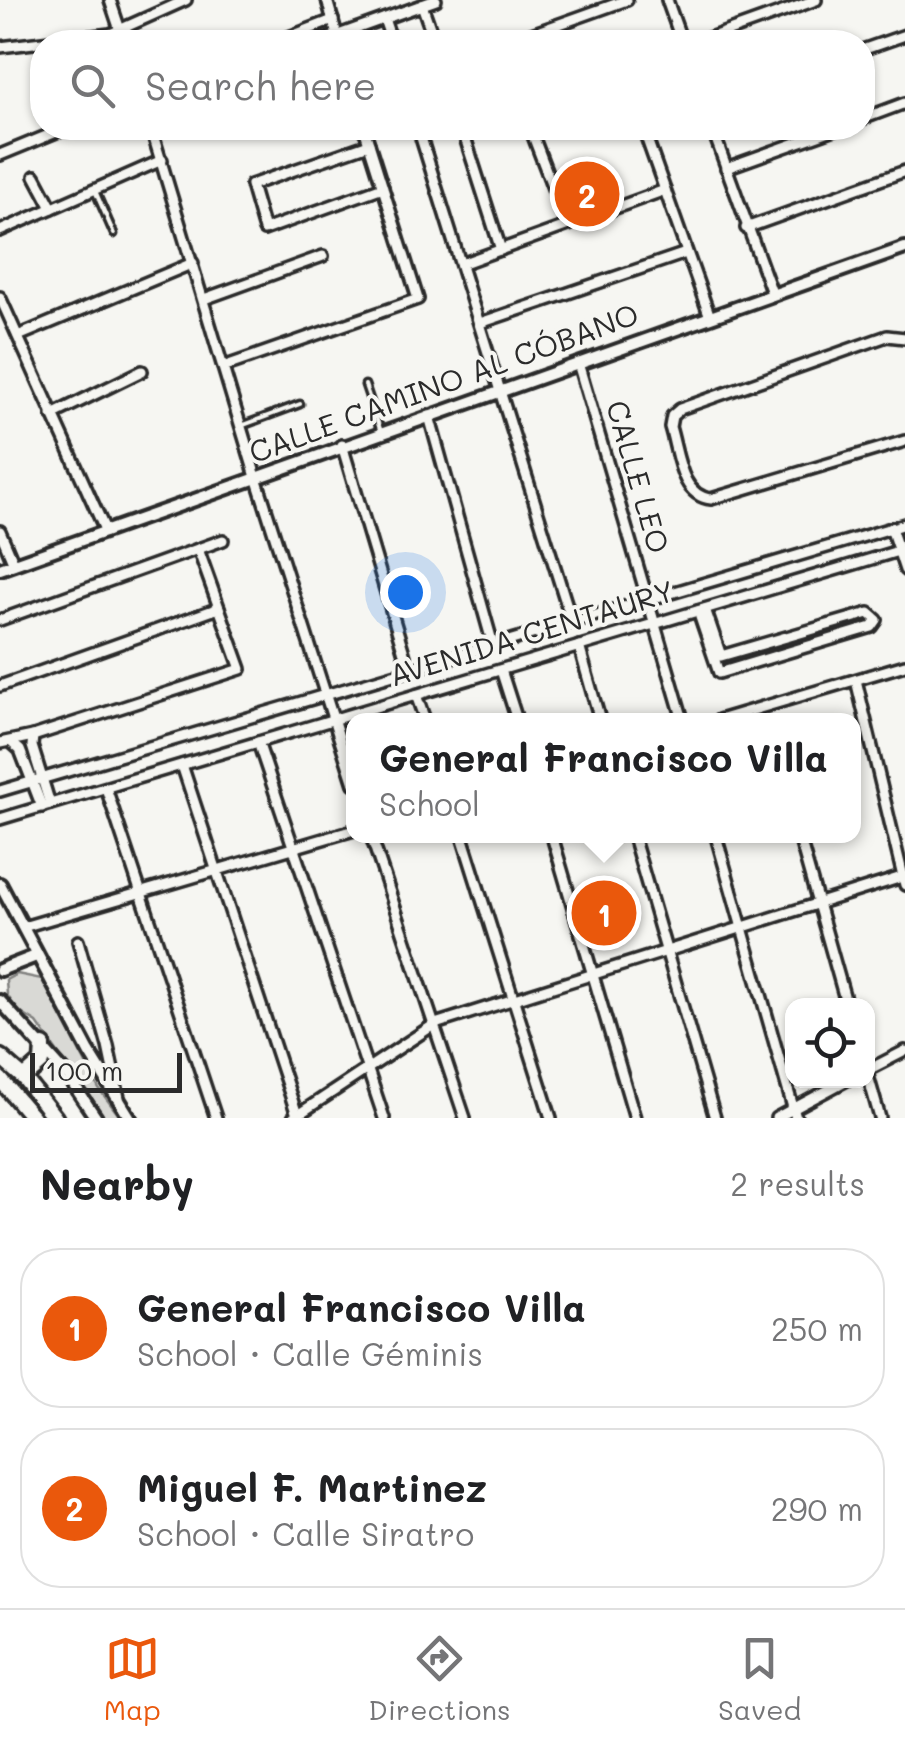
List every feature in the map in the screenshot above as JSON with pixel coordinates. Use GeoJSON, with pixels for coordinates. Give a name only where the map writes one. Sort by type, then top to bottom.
{"type":"FeatureCollection","features":[{"type":"Feature","properties":{"kind":"main road"},"geometry":{"type":"LineString","coordinates":[[24,1078],[42,1062],[44,1046]]}},
{"type":"Feature","properties":{"kind":"main road"},"geometry":{"type":"LineString","coordinates":[[0,1048],[6,1061],[55,1118]]}},
{"type":"Feature","properties":{"kind":"main road"},"geometry":{"type":"LineString","coordinates":[[0,1079],[33,1118]]}},
{"type":"Feature","properties":{"kind":"street"},"geometry":{"type":"LineString","coordinates":[[110,0],[115,30]]}},
{"type":"Feature","properties":{"kind":"street"},"geometry":{"type":"LineString","coordinates":[[117,30],[186,0]]}},
{"type":"Feature","properties":{"kind":"street"},"geometry":{"type":"LineString","coordinates":[[327,0],[335,30]]}},
{"type":"Feature","properties":{"kind":"street"},"geometry":{"type":"LineString","coordinates":[[359,30],[405,5],[436,0]]}},
{"type":"Feature","properties":{"kind":"street"},"geometry":{"type":"LineString","coordinates":[[542,30],[626,0]]}},
{"type":"Feature","properties":{"kind":"street"},"geometry":{"type":"LineString","coordinates":[[666,0],[677,30]]}},
{"type":"Feature","properties":{"kind":"street"},"geometry":{"type":"LineString","coordinates":[[732,30],[816,0]]}},
{"type":"Feature","properties":{"kind":"street"},"geometry":{"type":"LineString","coordinates":[[422,5],[431,30]]}},
{"type":"Feature","properties":{"kind":"street"},"geometry":{"type":"LineString","coordinates":[[384,19],[388,30]]}},
{"type":"Feature","properties":{"kind":"street"},"geometry":{"type":"LineString","coordinates":[[307,30],[332,20]]}},
{"type":"Feature","properties":{"kind":"street"},"geometry":{"type":"LineString","coordinates":[[875,45],[905,35]]}},
{"type":"Feature","properties":{"kind":"street"},"geometry":{"type":"LineString","coordinates":[[0,46],[30,42]]}},
{"type":"Feature","properties":{"kind":"street"},"geometry":{"type":"LineString","coordinates":[[875,113],[905,103]]}},
{"type":"Feature","properties":{"kind":"street"},"geometry":{"type":"LineString","coordinates":[[0,155],[37,140]]}},
{"type":"Feature","properties":{"kind":"street"},"geometry":{"type":"LineString","coordinates":[[155,140],[256,477],[346,758]]}},
{"type":"Feature","properties":{"kind":"street"},"geometry":{"type":"LineString","coordinates":[[223,367],[418,299],[368,140]]}},
{"type":"Feature","properties":{"kind":"street"},"geometry":{"type":"LineString","coordinates":[[422,140],[572,622]]}},
{"type":"Feature","properties":{"kind":"street"},"geometry":{"type":"LineString","coordinates":[[466,140],[502,250]]}},
{"type":"Feature","properties":{"kind":"street"},"geometry":{"type":"LineString","coordinates":[[534,140],[566,225]]}},
{"type":"Feature","properties":{"kind":"street"},"geometry":{"type":"LineString","coordinates":[[647,140],[710,316]]}},
{"type":"Feature","properties":{"kind":"street"},"geometry":{"type":"LineString","coordinates":[[716,140],[772,294]]}},
{"type":"Feature","properties":{"kind":"street"},"geometry":{"type":"LineString","coordinates":[[726,168],[804,140]]}},
{"type":"Feature","properties":{"kind":"street"},"geometry":{"type":"LineString","coordinates":[[369,144],[250,185],[264,230],[382,187]]}},
{"type":"Feature","properties":{"kind":"street"},"geometry":{"type":"LineString","coordinates":[[0,230],[162,160]]}},
{"type":"Feature","properties":{"kind":"street"},"geometry":{"type":"LineString","coordinates":[[746,228],[905,171]]}},
{"type":"Feature","properties":{"kind":"street"},"geometry":{"type":"LineString","coordinates":[[35,176],[52,208]]}},
{"type":"Feature","properties":{"kind":"street"},"geometry":{"type":"LineString","coordinates":[[461,264],[665,190]]}},
{"type":"Feature","properties":{"kind":"street","name":"CALLE CAMINO AL CÓBANO"},"geometry":{"type":"LineString","coordinates":[[0,569],[905,248]]}},
{"type":"Feature","properties":{"kind":"street"},"geometry":{"type":"LineString","coordinates":[[480,323],[686,253]]}},
{"type":"Feature","properties":{"kind":"street"},"geometry":{"type":"LineString","coordinates":[[204,299],[323,256]]}},
{"type":"Feature","properties":{"kind":"street"},"geometry":{"type":"LineString","coordinates":[[18,336],[193,264]]}},
{"type":"Feature","properties":{"kind":"street"},"geometry":{"type":"LineString","coordinates":[[0,297],[106,532]]}},
{"type":"Feature","properties":{"kind":"street"},"geometry":{"type":"LineString","coordinates":[[905,338],[898,334],[887,336],[680,409],[672,416],[670,427],[690,491],[699,498],[711,499],[905,441]]}},
{"type":"Feature","properties":{"kind":"street","name":"CALLE LEO"},"geometry":{"type":"LineString","coordinates":[[578,363],[681,713]]}},
{"type":"Feature","properties":{"kind":"street"},"geometry":{"type":"LineString","coordinates":[[52,414],[142,371]]}},
{"type":"Feature","properties":{"kind":"street"},"geometry":{"type":"LineString","coordinates":[[428,416],[493,646]]}},
{"type":"Feature","properties":{"kind":"street"},"geometry":{"type":"LineString","coordinates":[[342,445],[409,670]]}},
{"type":"Feature","properties":{"kind":"street","name":"AVENIDA CENTAURY"},"geometry":{"type":"LineString","coordinates":[[0,791],[905,524]]}},
{"type":"Feature","properties":{"kind":"street"},"geometry":{"type":"LineString","coordinates":[[891,528],[902,550],[905,570]]}},
{"type":"Feature","properties":{"kind":"street"},"geometry":{"type":"LineString","coordinates":[[0,531],[14,564]]}},
{"type":"Feature","properties":{"kind":"street"},"geometry":{"type":"LineString","coordinates":[[0,620],[223,540]]}},
{"type":"Feature","properties":{"kind":"street"},"geometry":{"type":"LineString","coordinates":[[6,743],[241,670],[198,549]]}},
{"type":"Feature","properties":{"kind":"street","name":"AVENIDA CENTAURY"},"geometry":{"type":"LineString","coordinates":[[357,713],[902,550]]}},
{"type":"Feature","properties":{"kind":"street"},"geometry":{"type":"LineString","coordinates":[[0,686],[219,608]]}},
{"type":"Feature","properties":{"kind":"street"},"geometry":{"type":"LineString","coordinates":[[702,610],[721,656],[869,613],[877,620],[872,628],[719,673],[702,610]]}},
{"type":"Feature","properties":{"kind":"street"},"geometry":{"type":"LineString","coordinates":[[579,646],[598,713]]}},
{"type":"Feature","properties":{"kind":"street"},"geometry":{"type":"LineString","coordinates":[[744,713],[905,665]]}},
{"type":"Feature","properties":{"kind":"street"},"geometry":{"type":"LineString","coordinates":[[502,670],[516,713]]}},
{"type":"Feature","properties":{"kind":"street"},"geometry":{"type":"LineString","coordinates":[[182,765],[296,1117],[435,1024],[818,902],[904,879],[856,680]]}},
{"type":"Feature","properties":{"kind":"street"},"geometry":{"type":"LineString","coordinates":[[416,695],[422,713]]}},
{"type":"Feature","properties":{"kind":"street"},"geometry":{"type":"LineString","coordinates":[[762,708],[764,713]]}},
{"type":"Feature","properties":{"kind":"street","name":"AVENIDA CENTAURY"},"geometry":{"type":"LineString","coordinates":[[0,819],[346,716]]}},
{"type":"Feature","properties":{"kind":"street"},"geometry":{"type":"LineString","coordinates":[[33,736],[37,780]]}},
{"type":"Feature","properties":{"kind":"street"},"geometry":{"type":"LineString","coordinates":[[258,742],[384,1118]]}},
{"type":"Feature","properties":{"kind":"street"},"geometry":{"type":"LineString","coordinates":[[6,743],[20,750],[46,805]]}},
{"type":"Feature","properties":{"kind":"street"},"geometry":{"type":"LineString","coordinates":[[106,788],[216,1118]]}},
{"type":"Feature","properties":{"kind":"street"},"geometry":{"type":"LineString","coordinates":[[23,927],[346,832]]}},
{"type":"Feature","properties":{"kind":"street"},"geometry":{"type":"LineString","coordinates":[[373,843],[465,1118]]}},
{"type":"Feature","properties":{"kind":"street"},"geometry":{"type":"LineString","coordinates":[[464,843],[551,1118]]}},
{"type":"Feature","properties":{"kind":"street"},"geometry":{"type":"LineString","coordinates":[[554,843],[634,1118]]}},
{"type":"Feature","properties":{"kind":"street"},"geometry":{"type":"LineString","coordinates":[[635,843],[715,1118]]}},
{"type":"Feature","properties":{"kind":"street"},"geometry":{"type":"LineString","coordinates":[[718,843],[794,1113]]}},
{"type":"Feature","properties":{"kind":"street"},"geometry":{"type":"LineString","coordinates":[[800,843],[845,998]]}},
{"type":"Feature","properties":{"kind":"street"},"geometry":{"type":"LineString","coordinates":[[0,884],[89,1052],[130,1118]]}},
{"type":"Feature","properties":{"kind":"street"},"geometry":{"type":"LineString","coordinates":[[78,940],[120,1104]]}},
{"type":"Feature","properties":{"kind":"street"},"geometry":{"type":"LineString","coordinates":[[0,970],[36,956]]}},
{"type":"Feature","properties":{"kind":"street"},"geometry":{"type":"LineString","coordinates":[[0,1001],[44,1046],[96,1118]]}},
{"type":"Feature","properties":{"kind":"street"},"geometry":{"type":"LineString","coordinates":[[89,1052],[108,1046]]}},
{"type":"Feature","properties":{"kind":"street"},"geometry":{"type":"LineString","coordinates":[[875,1069],[905,1051]]}},
{"type":"Feature","properties":{"kind":"street"},"geometry":{"type":"LineString","coordinates":[[776,1118],[794,1113],[834,1088]]}},
{"type":"Feature","properties":{"kind":"street"},"geometry":{"type":"LineString","coordinates":[[872,1088],[880,1118]]}},
{"type":"Feature","properties":{"kind":"lane"},"geometry":{"type":"LineString","coordinates":[[94,189],[114,234]]}},
{"type":"Feature","properties":{"kind":"lane"},"geometry":{"type":"LineString","coordinates":[[364,385],[380,432]]}},
{"type":"Feature","properties":{"kind":"lane"},"geometry":{"type":"LineString","coordinates":[[241,426],[300,404]]}},
{"type":"Feature","properties":{"kind":"shaded area"},"geometry":{"type":"Polygon","coordinates":[[[17,974],[42,979],[99,1089],[121,1118],[103,1118],[37,1023],[18,1011],[7,995],[6,980],[17,974]]]}},
{"type":"Feature","properties":{"kind":"place","name":"Miguel F. Martinez"},"geometry":{"type":"Point","coordinates":[587,194]}},
{"type":"Feature","properties":{"kind":"place","name":"General Francisco Villa"},"geometry":{"type":"Point","coordinates":[604,913]}}]}
